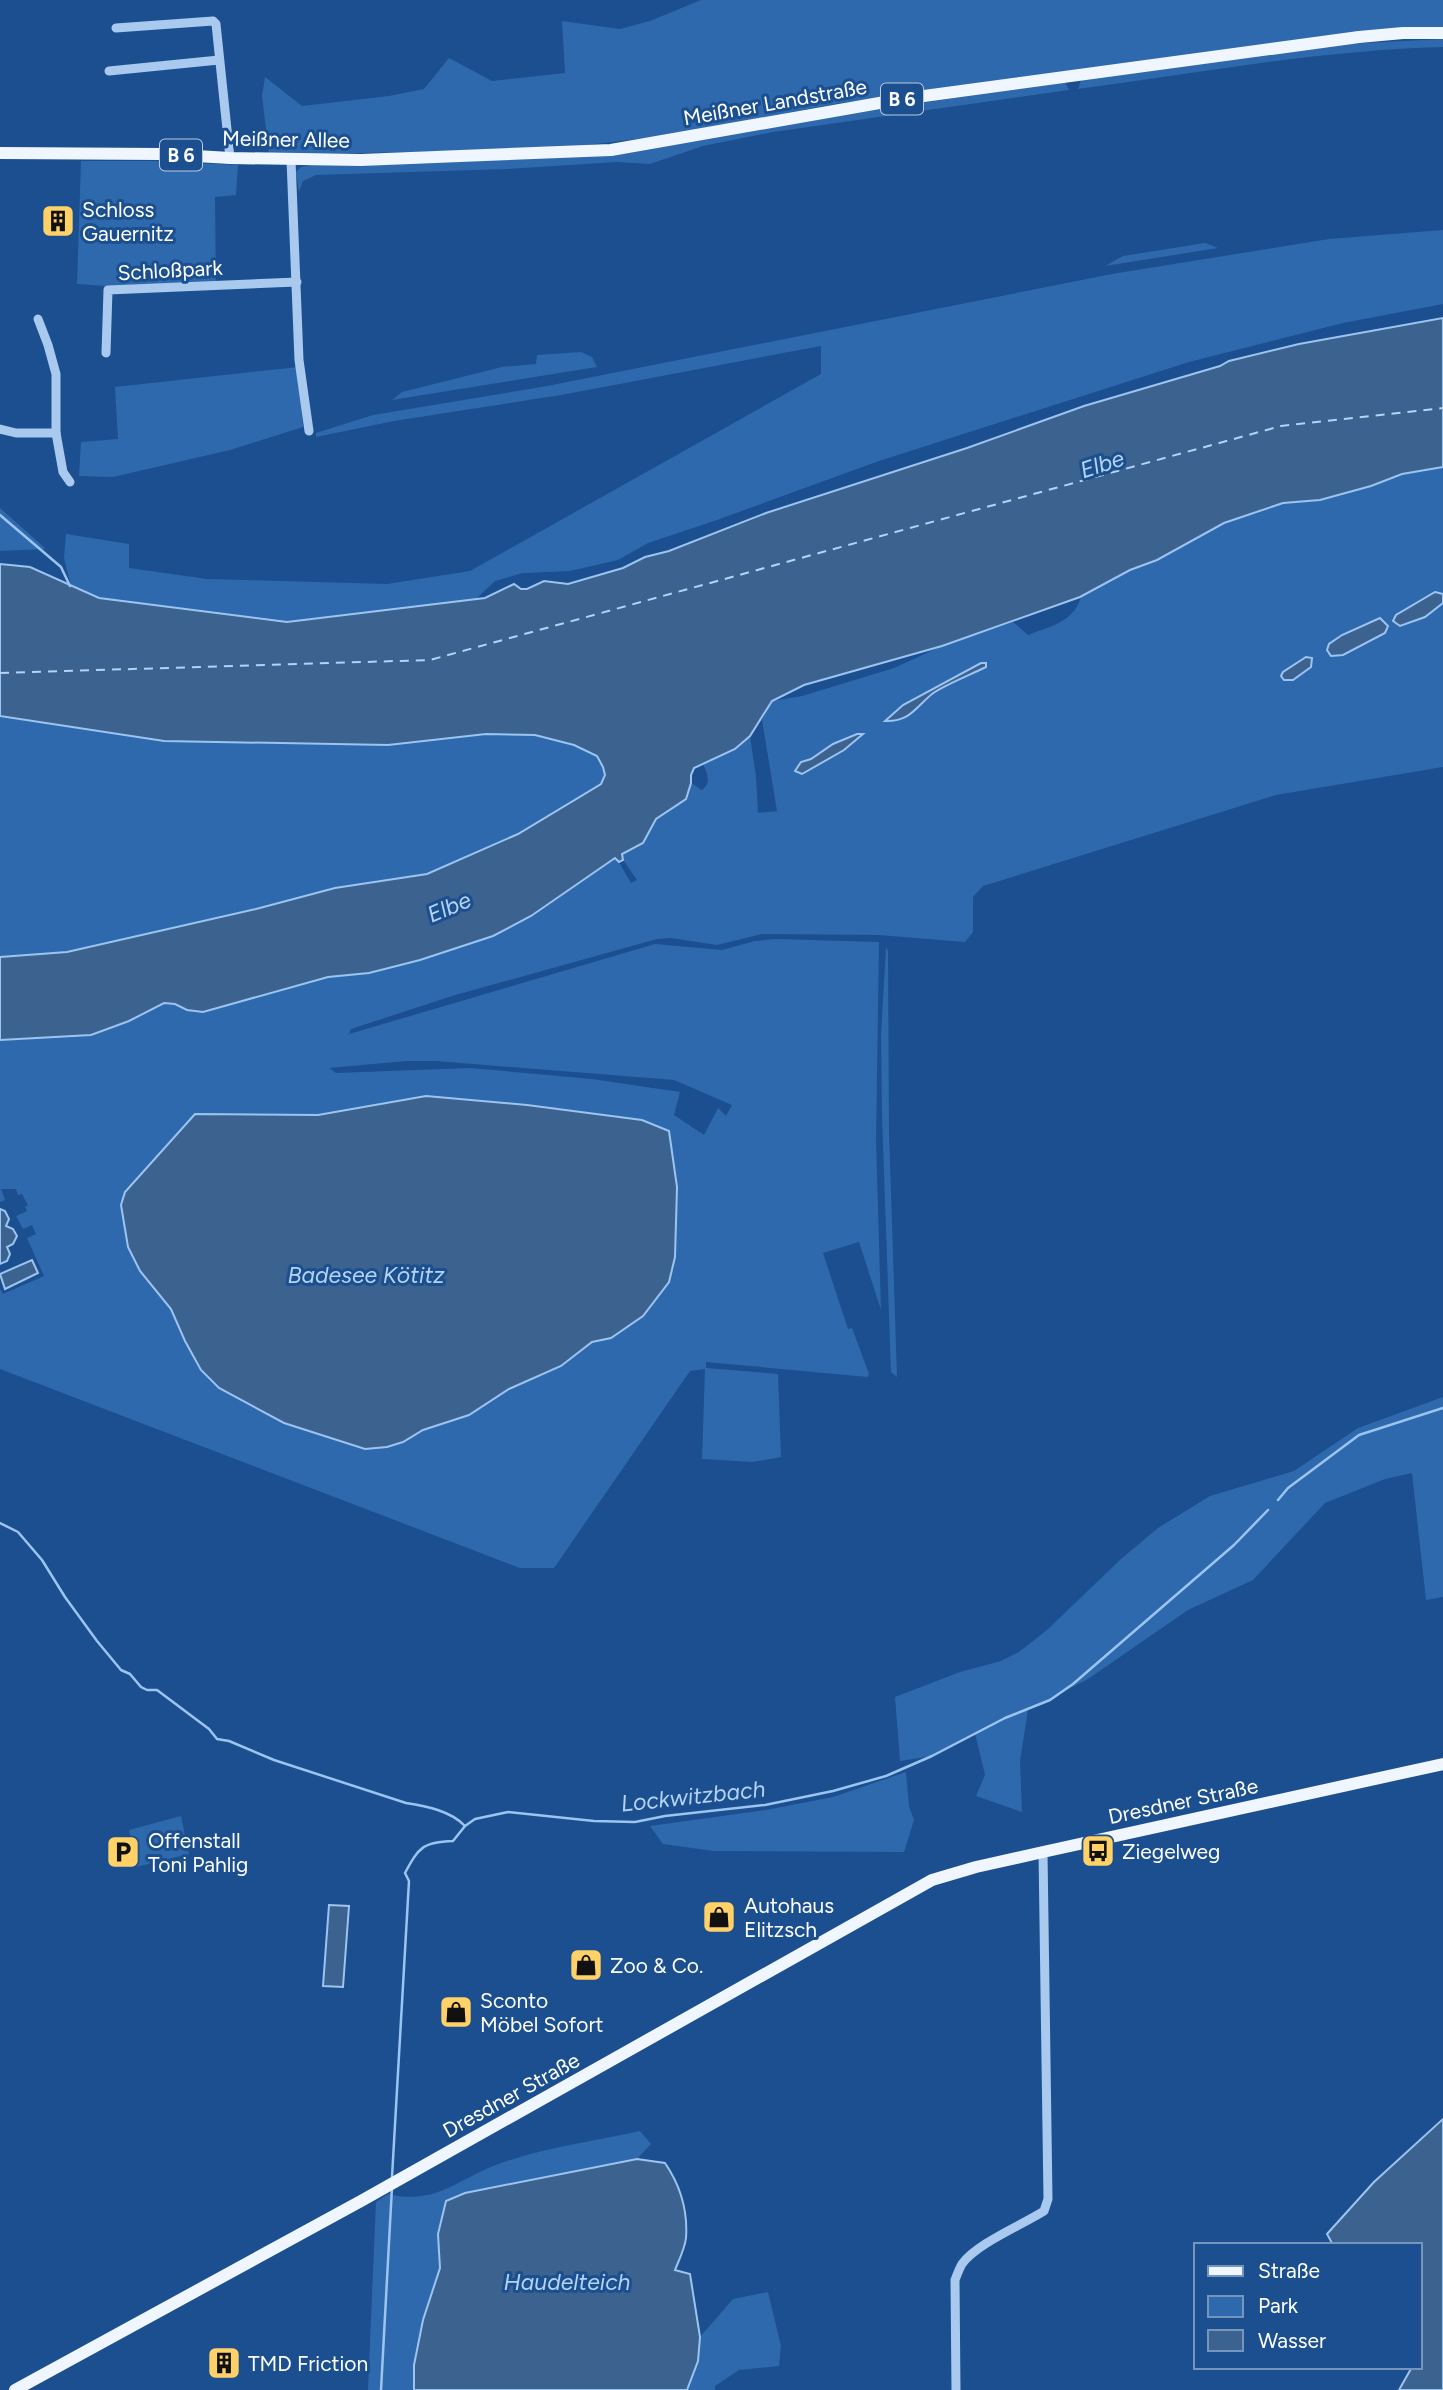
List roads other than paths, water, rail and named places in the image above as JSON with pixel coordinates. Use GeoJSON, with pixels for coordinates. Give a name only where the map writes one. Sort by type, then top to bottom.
{"type":"FeatureCollection","features":[{"type":"Feature","properties":{"kind":"main road","name":"Meißner Landstraße"},"geometry":{"type":"LineString","coordinates":[[361,160],[611,150],[902,99],[1359,37],[1443,33]]}},
{"type":"Feature","properties":{"kind":"main road","name":"Meißner Allee"},"geometry":{"type":"LineString","coordinates":[[0,153],[162,154],[291,160],[361,160]]}},
{"type":"Feature","properties":{"kind":"main road","name":"Dresdner Straße"},"geometry":{"type":"LineString","coordinates":[[15,2390],[386,2187],[932,1880],[976,1867],[1443,1764]]}},
{"type":"Feature","properties":{"kind":"street"},"geometry":{"type":"LineString","coordinates":[[116,28],[213,21],[216,24],[230,158]]}},
{"type":"Feature","properties":{"kind":"street"},"geometry":{"type":"LineString","coordinates":[[109,71],[219,60]]}},
{"type":"Feature","properties":{"kind":"street"},"geometry":{"type":"LineString","coordinates":[[291,160],[299,360],[309,431]]}},
{"type":"Feature","properties":{"kind":"street","name":"Schloßpark"},"geometry":{"type":"LineString","coordinates":[[106,353],[108,290],[297,282]]}},
{"type":"Feature","properties":{"kind":"street"},"geometry":{"type":"LineString","coordinates":[[38,319],[56,374],[55,433],[63,472],[69,482]]}},
{"type":"Feature","properties":{"kind":"street"},"geometry":{"type":"LineString","coordinates":[[0,429],[16,433],[55,433]]}},
{"type":"Feature","properties":{"kind":"street"},"geometry":{"type":"LineString","coordinates":[[956,2390],[955,2280],[962,2264],[985,2244],[1044,2211],[1048,2199],[1043,1852]]}},
{"type":"Feature","properties":{"kind":"water","name":"Elbe"},"geometry":{"type":"Polygon","coordinates":[[[1443,318],[1443,467],[1402,474],[1320,500],[1283,503],[1224,523],[1157,560],[1130,570],[1080,597],[942,646],[804,685],[772,701],[750,736],[735,749],[694,768],[686,799],[656,819],[643,843],[622,854],[623,860],[619,862],[615,858],[531,916],[493,936],[420,960],[369,973],[328,977],[203,1012],[164,1003],[129,1021],[91,1035],[0,1040],[0,957],[67,952],[335,888],[427,874],[518,834],[601,784],[605,775],[597,756],[574,745],[535,735],[486,734],[388,745],[164,741],[0,716],[0,564],[30,567],[99,598],[287,622],[485,598],[514,584],[521,589],[527,589],[544,581],[568,584],[623,568],[645,557],[669,551],[766,513],[967,448],[1084,406],[1220,366],[1229,361],[1299,344],[1443,318]]]}},
{"type":"Feature","properties":{"kind":"water"},"geometry":{"type":"Polygon","coordinates":[[[1435,592],[1443,594],[1443,603],[1425,617],[1400,626],[1393,621],[1396,615],[1435,592]]]}},
{"type":"Feature","properties":{"kind":"water"},"geometry":{"type":"Polygon","coordinates":[[[1380,618],[1388,626],[1385,633],[1343,655],[1331,656],[1327,650],[1329,644],[1342,635],[1380,618]]]}},
{"type":"Feature","properties":{"kind":"water"},"geometry":{"type":"Polygon","coordinates":[[[1306,657],[1312,658],[1311,667],[1293,680],[1284,680],[1281,676],[1283,672],[1306,657]]]}},
{"type":"Feature","properties":{"kind":"water"},"geometry":{"type":"Polygon","coordinates":[[[981,663],[986,663],[986,667],[937,691],[912,713],[901,719],[885,721],[903,705],[981,663]]]}},
{"type":"Feature","properties":{"kind":"water"},"geometry":{"type":"Polygon","coordinates":[[[857,734],[863,734],[844,750],[802,774],[795,771],[801,762],[857,734]]]}},
{"type":"Feature","properties":{"kind":"water","name":"Badesee Kötitz"},"geometry":{"type":"Polygon","coordinates":[[[426,1096],[527,1105],[642,1120],[669,1131],[677,1187],[675,1257],[669,1282],[643,1316],[611,1338],[592,1342],[561,1366],[509,1389],[469,1415],[423,1430],[403,1442],[365,1449],[284,1423],[219,1388],[201,1370],[171,1309],[140,1271],[128,1247],[121,1205],[125,1192],[195,1114],[318,1115],[426,1096]]]}},
{"type":"Feature","properties":{"kind":"water"},"geometry":{"type":"Polygon","coordinates":[[[0,1209],[5,1211],[9,1219],[6,1226],[13,1229],[17,1236],[13,1244],[7,1247],[10,1254],[7,1261],[0,1264],[0,1209]]]}},
{"type":"Feature","properties":{"kind":"water"},"geometry":{"type":"Polygon","coordinates":[[[32,1260],[38,1273],[5,1289],[0,1274],[32,1260]]]}},
{"type":"Feature","properties":{"kind":"water"},"geometry":{"type":"Polygon","coordinates":[[[329,1905],[349,1906],[343,1987],[323,1986],[329,1905]]]}},
{"type":"Feature","properties":{"kind":"water"},"geometry":{"type":"Polygon","coordinates":[[[1443,2119],[1443,2390],[1399,2390],[1411,2369],[1422,2369],[1422,2243],[1332,2243],[1327,2234],[1374,2182],[1443,2119]]]}},
{"type":"Feature","properties":{"kind":"water","name":"Haudelteich"},"geometry":{"type":"Polygon","coordinates":[[[637,2159],[665,2163],[679,2189],[684,2208],[686,2238],[675,2270],[690,2274],[700,2337],[698,2361],[687,2390],[414,2390],[414,2365],[423,2320],[440,2268],[438,2234],[446,2201],[465,2193],[637,2159]]]}},
{"type":"Feature","properties":{"kind":"waterway"},"geometry":{"type":"LineString","coordinates":[[0,515],[61,567],[70,586]]}},
{"type":"Feature","properties":{"kind":"waterway","name":"Lockwitzbach"},"geometry":{"type":"LineString","coordinates":[[1278,1500],[1288,1488],[1359,1435],[1443,1408]]}},
{"type":"Feature","properties":{"kind":"waterway","name":"Lockwitzbach"},"geometry":{"type":"LineString","coordinates":[[392,2177],[409,1881],[405,1873],[423,1848],[435,1843],[453,1841],[465,1826],[475,1819],[508,1812],[594,1821],[635,1822],[765,1805],[833,1791],[886,1776],[932,1756],[1005,1718],[1050,1700],[1073,1684],[1234,1545],[1268,1510]]}},
{"type":"Feature","properties":{"kind":"waterway"},"geometry":{"type":"LineString","coordinates":[[0,1523],[18,1532],[42,1560],[65,1597],[121,1670],[130,1674],[141,1687],[157,1690],[209,1729],[217,1739],[406,1803],[438,1810],[453,1816],[465,1826]]}},
{"type":"Feature","properties":{"kind":"waterway","name":"Lockwitzbach"},"geometry":{"type":"LineString","coordinates":[[381,2390],[392,2187]]}},
{"type":"Feature","properties":{"kind":"place","name":"Schloss Gauernitz"},"geometry":{"type":"Point","coordinates":[58,221]}},
{"type":"Feature","properties":{"kind":"place","name":"Ziegelweg"},"geometry":{"type":"Point","coordinates":[1098,1851]}},
{"type":"Feature","properties":{"kind":"place","name":"Offenstall Toni Pahlig"},"geometry":{"type":"Point","coordinates":[123,1852]}},
{"type":"Feature","properties":{"kind":"place","name":"Autohaus Elitzsch"},"geometry":{"type":"Point","coordinates":[719,1917]}},
{"type":"Feature","properties":{"kind":"place","name":"Zoo & Co."},"geometry":{"type":"Point","coordinates":[586,1965]}},
{"type":"Feature","properties":{"kind":"place","name":"Sconto Möbel Sofort"},"geometry":{"type":"Point","coordinates":[456,2012]}},
{"type":"Feature","properties":{"kind":"place","name":"TMD Friction"},"geometry":{"type":"Point","coordinates":[224,2363]}}]}
